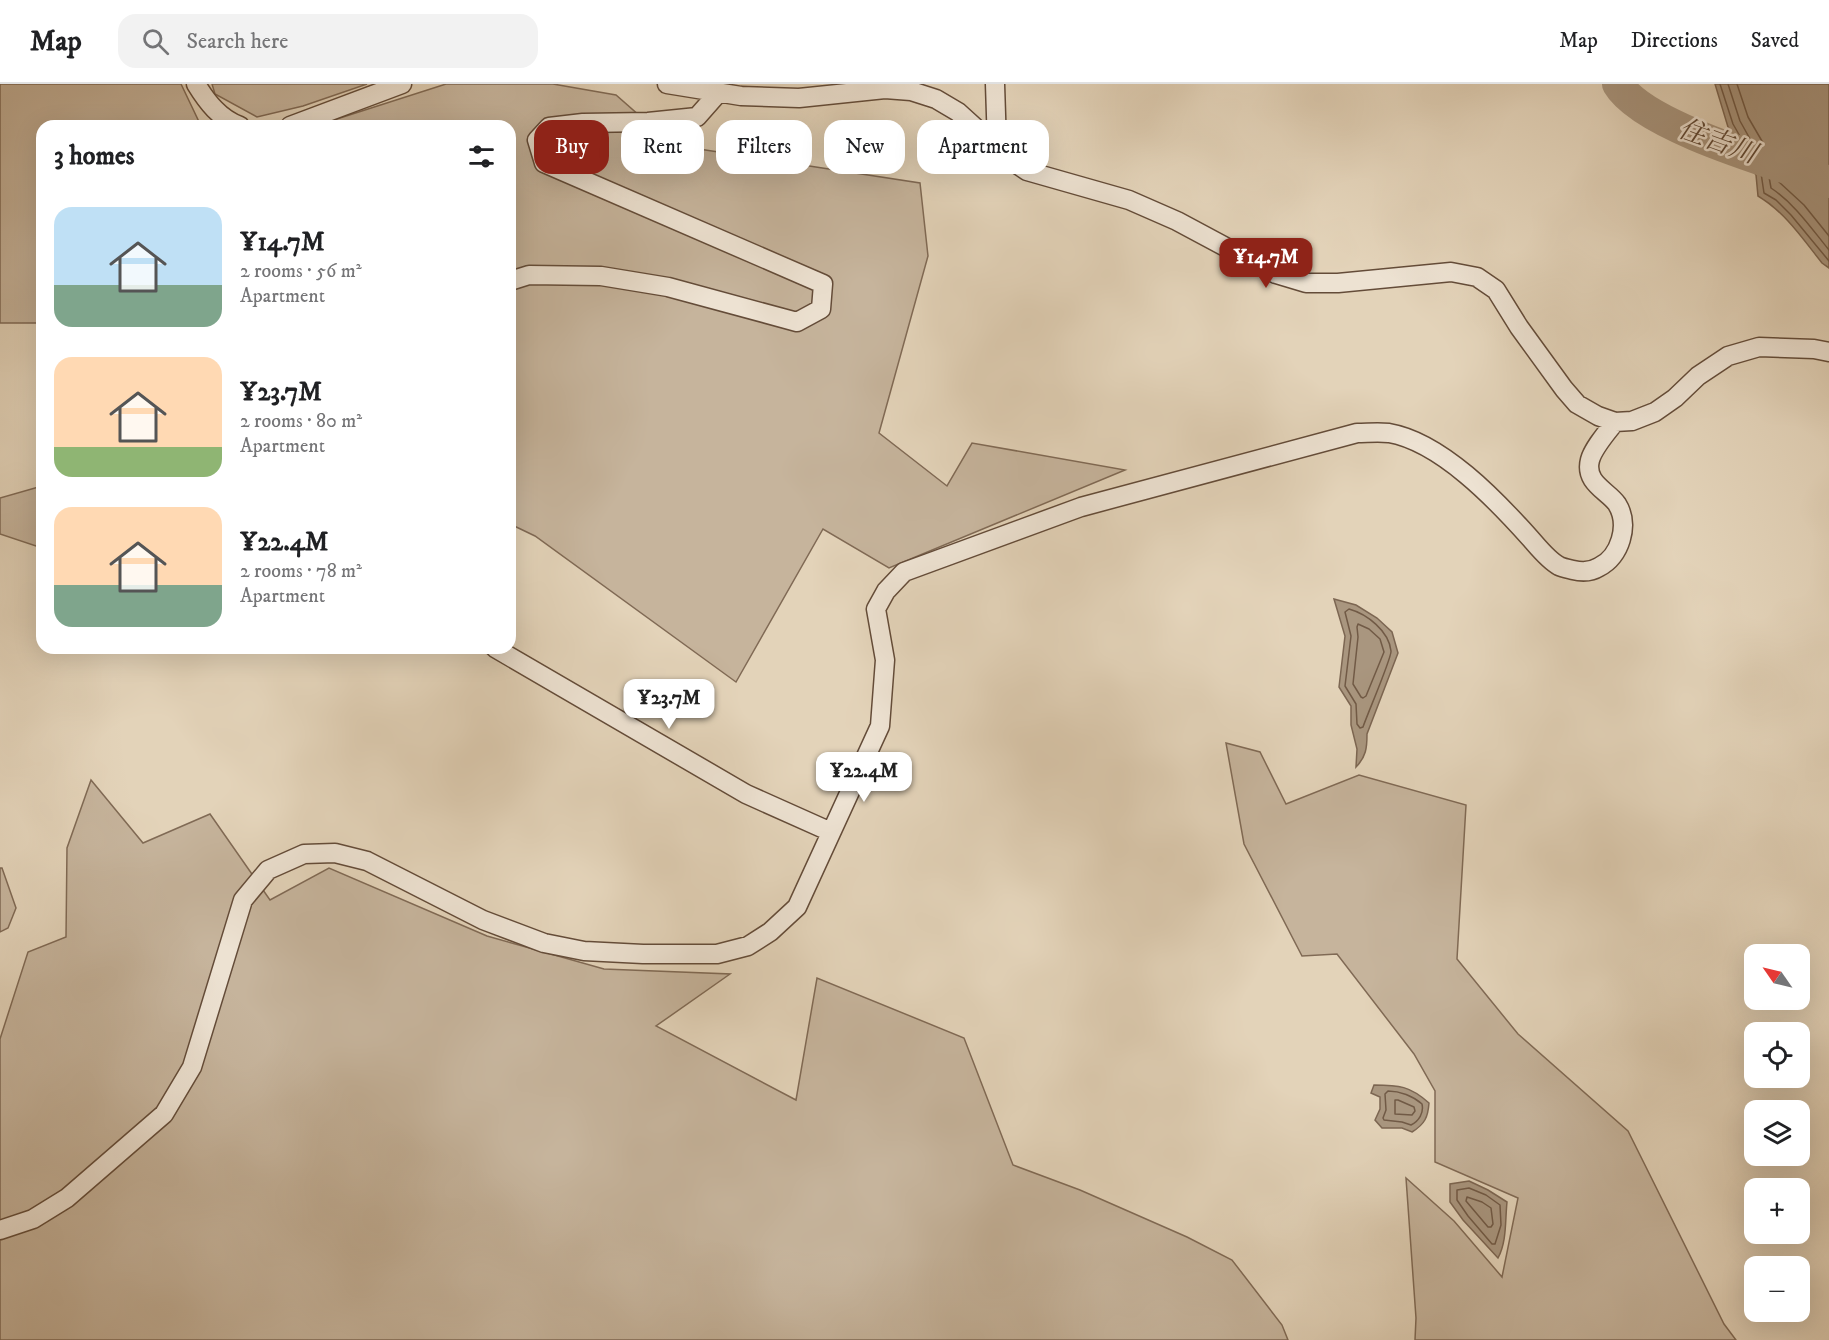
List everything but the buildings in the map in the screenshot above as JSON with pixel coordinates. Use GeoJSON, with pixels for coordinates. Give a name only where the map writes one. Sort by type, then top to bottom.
{"type":"FeatureCollection","features":[{"type":"Feature","properties":{"kind":"street"},"geometry":{"type":"LineString","coordinates":[[196,84],[211,106],[227,120]]}},
{"type":"Feature","properties":{"kind":"street"},"geometry":{"type":"LineString","coordinates":[[306,120],[402,84]]}},
{"type":"Feature","properties":{"kind":"street"},"geometry":{"type":"LineString","coordinates":[[667,84],[741,96],[799,98],[885,89],[911,91],[936,99],[967,120]]}},
{"type":"Feature","properties":{"kind":"street"},"geometry":{"type":"LineString","coordinates":[[995,84],[996,120]]}},
{"type":"Feature","properties":{"kind":"street"},"geometry":{"type":"LineString","coordinates":[[516,279],[529,275],[601,276],[668,288],[797,322],[821,309],[823,284],[544,163],[537,140],[549,127],[697,117],[719,92]]}},
{"type":"Feature","properties":{"kind":"street"},"geometry":{"type":"LineString","coordinates":[[1038,174],[1129,200],[1176,221],[1276,273],[1306,283],[1364,281],[1450,273],[1477,277],[1496,290],[1570,397],[1577,404],[1598,416],[1615,422],[1632,421],[1655,412],[1675,398],[1698,375],[1728,356],[1759,347],[1814,349],[1829,352]]}},
{"type":"Feature","properties":{"kind":"street"},"geometry":{"type":"LineString","coordinates":[[0,1230],[33,1218],[67,1198],[164,1114],[192,1067],[243,900],[268,870],[304,854],[335,853],[367,861],[483,920],[544,943],[584,951],[717,954],[748,946],[770,932],[797,907],[880,726],[885,660],[876,609],[886,591],[904,572],[1081,507],[1348,435],[1388,433],[1417,441],[1459,469],[1497,502],[1544,553],[1560,566],[1582,572],[1600,567],[1618,551],[1624,524],[1617,504],[1598,488],[1590,474],[1590,460],[1601,440],[1615,422]]}},
{"type":"Feature","properties":{"kind":"street"},"geometry":{"type":"LineString","coordinates":[[505,654],[746,794],[831,832]]}},
{"type":"Feature","properties":{"kind":"shaded area"},"geometry":{"type":"Polygon","coordinates":[[[0,84],[181,84],[198,120],[36,120],[36,323],[0,323],[0,84]]]}},
{"type":"Feature","properties":{"kind":"shaded area"},"geometry":{"type":"Polygon","coordinates":[[[212,84],[367,84],[303,106],[257,117],[215,94],[212,84]]]}},
{"type":"Feature","properties":{"kind":"shaded area"},"geometry":{"type":"Polygon","coordinates":[[[446,84],[553,84],[616,95],[644,120],[621,120],[621,174],[704,174],[704,150],[716,152],[716,174],[812,174],[812,166],[824,168],[824,174],[862,174],[920,183],[928,256],[879,433],[947,486],[972,443],[1125,470],[889,568],[823,529],[736,682],[535,536],[516,527],[516,120],[334,120],[446,84]]]}},
{"type":"Feature","properties":{"kind":"shaded area"},"geometry":{"type":"Polygon","coordinates":[[[36,488],[36,546],[0,534],[0,498],[36,488]]]}},
{"type":"Feature","properties":{"kind":"shaded area"},"geometry":{"type":"Polygon","coordinates":[[[1226,743],[1260,752],[1286,804],[1359,775],[1466,805],[1457,959],[1518,1034],[1628,1131],[1724,1324],[1736,1340],[1415,1340],[1416,1318],[1406,1178],[1454,1221],[1502,1277],[1518,1198],[1435,1162],[1435,1091],[1414,1054],[1337,954],[1302,956],[1244,844],[1226,743]]]}},
{"type":"Feature","properties":{"kind":"shaded area"},"geometry":{"type":"Polygon","coordinates":[[[91,780],[143,843],[210,814],[270,900],[329,868],[487,936],[604,969],[730,974],[656,1026],[796,1100],[817,978],[964,1038],[1013,1165],[1080,1190],[1187,1237],[1232,1260],[1282,1325],[1288,1340],[0,1340],[0,1039],[28,952],[66,937],[67,848],[91,780]]]}},
{"type":"Feature","properties":{"kind":"shaded area"},"geometry":{"type":"Polygon","coordinates":[[[0,868],[2,868],[16,908],[8,928],[0,932],[0,868]]]}},
{"type":"Feature","properties":{"kind":"water"},"geometry":{"type":"Polygon","coordinates":[[[1715,84],[1829,84],[1829,268],[1822,263],[1785,218],[1758,196],[1756,175],[1728,127],[1715,84]]]}},
{"type":"Feature","properties":{"kind":"water"},"geometry":{"type":"Polygon","coordinates":[[[1334,599],[1356,605],[1377,618],[1392,632],[1398,653],[1367,734],[1364,756],[1356,767],[1357,749],[1351,725],[1351,706],[1339,687],[1345,636],[1334,599]]]}},
{"type":"Feature","properties":{"kind":"water"},"geometry":{"type":"Polygon","coordinates":[[[1374,1085],[1404,1088],[1422,1097],[1429,1103],[1427,1116],[1423,1123],[1412,1132],[1402,1128],[1382,1128],[1375,1120],[1380,1109],[1380,1097],[1371,1093],[1374,1085]]]}},
{"type":"Feature","properties":{"kind":"water"},"geometry":{"type":"Polygon","coordinates":[[[1469,1181],[1507,1202],[1504,1238],[1498,1258],[1463,1220],[1450,1202],[1450,1184],[1469,1181]]]}},
{"type":"Feature","properties":{"kind":"waterway","name":"住吉川"},"geometry":{"type":"LineString","coordinates":[[1618,84],[1632,100],[1683,129],[1747,155],[1829,182]]}}]}
